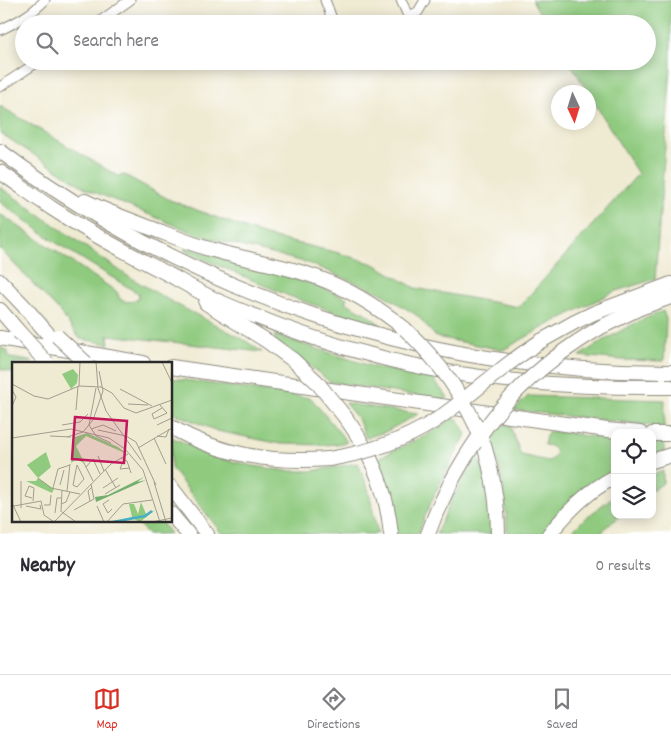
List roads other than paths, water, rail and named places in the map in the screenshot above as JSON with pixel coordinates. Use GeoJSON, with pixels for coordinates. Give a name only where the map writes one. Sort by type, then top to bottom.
{"type":"FeatureCollection","features":[{"type":"Feature","properties":{"kind":"highway"},"geometry":{"type":"LineString","coordinates":[[0,151],[80,206],[169,256],[214,278],[329,321],[400,340],[494,359],[560,367],[671,372]]}},
{"type":"Feature","properties":{"kind":"highway"},"geometry":{"type":"LineString","coordinates":[[0,172],[54,210],[134,257],[267,340],[316,381],[345,417],[360,440],[373,466],[385,501],[391,534]]}},
{"type":"Feature","properties":{"kind":"highway"},"geometry":{"type":"LineString","coordinates":[[31,173],[90,203],[186,242],[296,271],[335,285],[372,304],[405,329],[430,354],[452,382],[470,413],[484,445],[489,463],[495,490],[498,534]]}},
{"type":"Feature","properties":{"kind":"highway"},"geometry":{"type":"LineString","coordinates":[[134,257],[216,300],[324,342],[375,357],[488,378],[564,385],[671,387]]}},
{"type":"Feature","properties":{"kind":"highway"},"geometry":{"type":"LineString","coordinates":[[0,281],[53,336],[85,362]]}},
{"type":"Feature","properties":{"kind":"highway"},"geometry":{"type":"LineString","coordinates":[[172,428],[203,443],[228,451],[252,457],[278,460],[329,459],[375,449],[419,430],[452,409],[541,341],[588,316],[671,284]]}},
{"type":"Feature","properties":{"kind":"highway"},"geometry":{"type":"LineString","coordinates":[[632,298],[671,288]]}},
{"type":"Feature","properties":{"kind":"highway"},"geometry":{"type":"LineString","coordinates":[[428,534],[436,513],[463,460],[489,422],[527,381],[555,358],[601,327],[640,308],[671,296]]}},
{"type":"Feature","properties":{"kind":"highway"},"geometry":{"type":"LineString","coordinates":[[0,310],[46,362]]}},
{"type":"Feature","properties":{"kind":"highway"},"geometry":{"type":"LineString","coordinates":[[53,336],[71,362]]}},
{"type":"Feature","properties":{"kind":"highway"},"geometry":{"type":"LineString","coordinates":[[0,338],[137,362]]}},
{"type":"Feature","properties":{"kind":"highway"},"geometry":{"type":"LineString","coordinates":[[172,367],[611,430]]}},
{"type":"Feature","properties":{"kind":"highway"},"geometry":{"type":"LineString","coordinates":[[656,434],[671,434]]}},
{"type":"Feature","properties":{"kind":"highway"},"geometry":{"type":"LineString","coordinates":[[656,460],[671,455]]}},
{"type":"Feature","properties":{"kind":"highway"},"geometry":{"type":"LineString","coordinates":[[548,534],[580,501],[599,485],[611,479]]}},
{"type":"Feature","properties":{"kind":"highway"},"geometry":{"type":"LineString","coordinates":[[172,488],[207,534]]}},
{"type":"Feature","properties":{"kind":"highway"},"geometry":{"type":"LineString","coordinates":[[172,515],[188,534]]}},
{"type":"Feature","properties":{"kind":"street"},"geometry":{"type":"LineString","coordinates":[[30,15],[45,0]]}},
{"type":"Feature","properties":{"kind":"street"},"geometry":{"type":"LineString","coordinates":[[109,15],[130,0]]}},
{"type":"Feature","properties":{"kind":"street"},"geometry":{"type":"LineString","coordinates":[[325,0],[331,15]]}},
{"type":"Feature","properties":{"kind":"street"},"geometry":{"type":"LineString","coordinates":[[400,0],[408,15]]}},
{"type":"Feature","properties":{"kind":"street"},"geometry":{"type":"LineString","coordinates":[[410,15],[418,12],[425,0]]}},
{"type":"Feature","properties":{"kind":"street"},"geometry":{"type":"LineString","coordinates":[[0,30],[15,25]]}},
{"type":"Feature","properties":{"kind":"street"},"geometry":{"type":"LineString","coordinates":[[0,87],[26,70]]}}]}
